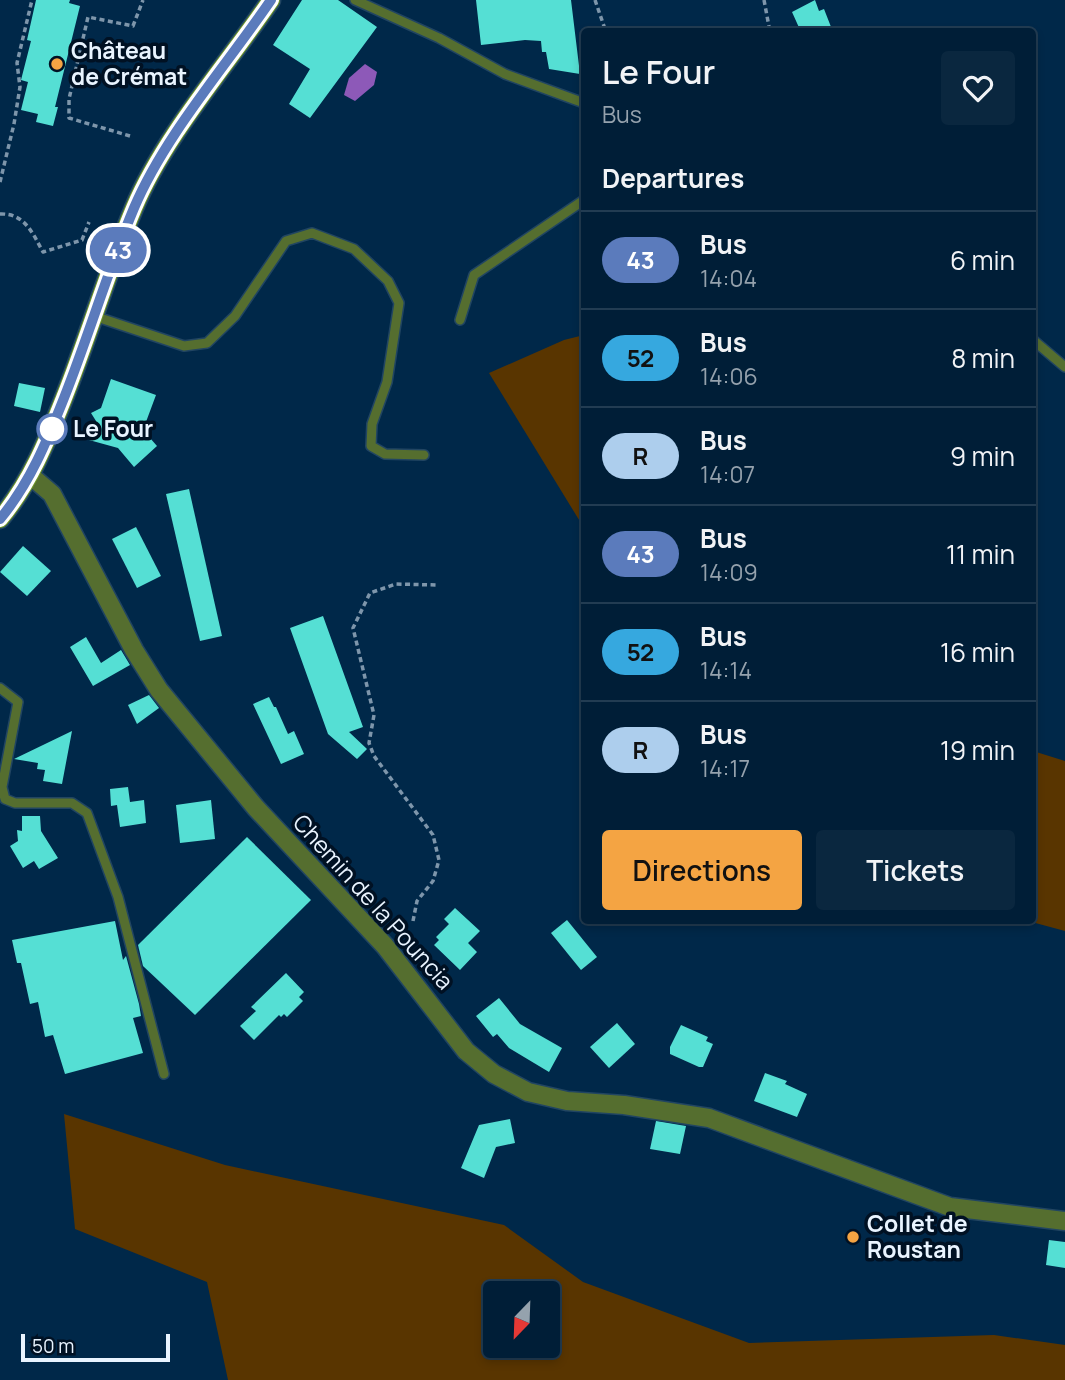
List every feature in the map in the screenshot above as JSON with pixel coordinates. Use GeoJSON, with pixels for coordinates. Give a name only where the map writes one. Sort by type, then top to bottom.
{"type":"FeatureCollection","features":[{"type":"Feature","properties":{"kind":"street"},"geometry":{"type":"LineString","coordinates":[[0,519],[31,476],[55,421],[135,206],[153,172],[200,99],[271,0]]}},
{"type":"Feature","properties":{"kind":"street","name":"Chemin de la Pouncia"},"geometry":{"type":"LineString","coordinates":[[31,476],[43,484],[52,495],[134,650],[185,725],[256,808],[385,946],[466,1051],[494,1074],[528,1092],[567,1101],[624,1105],[709,1118],[950,1207],[1065,1221]]}},
{"type":"Feature","properties":{"kind":"lane"},"geometry":{"type":"LineString","coordinates":[[355,0],[439,38],[505,74],[581,102]]}},
{"type":"Feature","properties":{"kind":"lane"},"geometry":{"type":"LineString","coordinates":[[460,320],[474,275],[581,202]]}},
{"type":"Feature","properties":{"kind":"lane"},"geometry":{"type":"LineString","coordinates":[[93,316],[184,346],[207,343],[235,316],[286,241],[312,233],[354,249],[388,281],[400,303],[387,382],[372,424],[371,446],[385,454],[424,455]]}},
{"type":"Feature","properties":{"kind":"lane"},"geometry":{"type":"LineString","coordinates":[[1036,342],[1065,367]]}},
{"type":"Feature","properties":{"kind":"lane"},"geometry":{"type":"LineString","coordinates":[[0,688],[18,702],[2,787],[5,799],[15,803],[72,803],[87,813],[118,897],[163,1074]]}},
{"type":"Feature","properties":{"kind":"path"},"geometry":{"type":"LineString","coordinates":[[0,182],[20,87],[17,63],[32,0]]}},
{"type":"Feature","properties":{"kind":"path"},"geometry":{"type":"LineString","coordinates":[[130,136],[69,118],[69,99],[88,17],[133,26],[143,0]]}},
{"type":"Feature","properties":{"kind":"path"},"geometry":{"type":"LineString","coordinates":[[595,0],[605,28]]}},
{"type":"Feature","properties":{"kind":"path"},"geometry":{"type":"LineString","coordinates":[[764,0],[769,28]]}},
{"type":"Feature","properties":{"kind":"path"},"geometry":{"type":"LineString","coordinates":[[0,214],[10,213],[26,223],[43,252],[82,240],[89,222]]}},
{"type":"Feature","properties":{"kind":"path"},"geometry":{"type":"LineString","coordinates":[[413,921],[418,901],[433,881],[439,860],[433,835],[374,756],[369,743],[374,715],[354,628],[370,593],[396,584],[437,585]]}},
{"type":"Feature","properties":{"kind":"shaded area"},"geometry":{"type":"Polygon","coordinates":[[[365,64],[377,72],[374,85],[355,101],[344,95],[349,78],[365,64]]]}},
{"type":"Feature","properties":{"kind":"shaded area"},"geometry":{"type":"Polygon","coordinates":[[[581,336],[581,523],[489,373],[564,340],[581,336]]]}},
{"type":"Feature","properties":{"kind":"shaded area"},"geometry":{"type":"Polygon","coordinates":[[[1036,752],[1065,761],[1065,931],[1036,923],[1036,752]]]}},
{"type":"Feature","properties":{"kind":"shaded area"},"geometry":{"type":"Polygon","coordinates":[[[64,1114],[225,1165],[504,1225],[583,1282],[749,1343],[994,1335],[1065,1345],[1065,1380],[228,1380],[207,1282],[75,1229],[64,1114]]]}},
{"type":"Feature","properties":{"kind":"building","name":"Château de Crémat"},"geometry":{"type":"Polygon","coordinates":[[[36,0],[70,0],[69,3],[80,6],[55,107],[58,107],[53,126],[36,122],[38,114],[21,110],[28,82],[21,80],[31,41],[27,40],[36,0]]]}},
{"type":"Feature","properties":{"kind":"building"},"geometry":{"type":"Polygon","coordinates":[[[302,0],[338,0],[377,27],[310,118],[289,104],[310,69],[273,45],[302,0]]]}},
{"type":"Feature","properties":{"kind":"building"},"geometry":{"type":"Polygon","coordinates":[[[476,0],[571,0],[580,74],[549,69],[541,41],[481,45],[476,0]]]}},
{"type":"Feature","properties":{"kind":"building"},"geometry":{"type":"Polygon","coordinates":[[[815,0],[819,11],[824,9],[831,28],[799,28],[792,12],[815,0]]]}},
{"type":"Feature","properties":{"kind":"building"},"geometry":{"type":"Polygon","coordinates":[[[111,379],[156,395],[143,430],[157,446],[134,467],[118,448],[89,440],[96,421],[91,413],[101,408],[111,379]]]}},
{"type":"Feature","properties":{"kind":"building"},"geometry":{"type":"Polygon","coordinates":[[[19,383],[45,388],[40,412],[14,406],[19,383]]]}},
{"type":"Feature","properties":{"kind":"building"},"geometry":{"type":"Polygon","coordinates":[[[189,489],[222,636],[200,641],[166,494],[189,489]]]}},
{"type":"Feature","properties":{"kind":"building"},"geometry":{"type":"Polygon","coordinates":[[[136,527],[161,576],[137,588],[112,539],[136,527]]]}},
{"type":"Feature","properties":{"kind":"building"},"geometry":{"type":"Polygon","coordinates":[[[23,546],[51,571],[27,596],[0,572],[23,546]]]}},
{"type":"Feature","properties":{"kind":"building"},"geometry":{"type":"Polygon","coordinates":[[[323,616],[363,727],[349,732],[367,749],[357,759],[328,734],[290,628],[323,616]]]}},
{"type":"Feature","properties":{"kind":"building"},"geometry":{"type":"Polygon","coordinates":[[[86,637],[101,663],[121,650],[130,665],[93,686],[70,647],[86,637]]]}},
{"type":"Feature","properties":{"kind":"building"},"geometry":{"type":"Polygon","coordinates":[[[149,695],[159,708],[137,724],[128,705],[149,695]]]}},
{"type":"Feature","properties":{"kind":"building"},"geometry":{"type":"Polygon","coordinates":[[[269,697],[288,734],[294,731],[304,754],[281,764],[253,704],[269,697]]]}},
{"type":"Feature","properties":{"kind":"building"},"geometry":{"type":"Polygon","coordinates":[[[72,731],[62,784],[43,781],[45,770],[37,769],[38,763],[14,759],[72,731]]]}},
{"type":"Feature","properties":{"kind":"building"},"geometry":{"type":"Polygon","coordinates":[[[128,787],[130,802],[144,800],[146,823],[120,827],[117,805],[111,806],[110,789],[128,787]]]}},
{"type":"Feature","properties":{"kind":"building"},"geometry":{"type":"Polygon","coordinates":[[[211,800],[215,839],[180,843],[176,805],[211,800]]]}},
{"type":"Feature","properties":{"kind":"building"},"geometry":{"type":"Polygon","coordinates":[[[22,816],[40,816],[41,831],[58,858],[39,869],[34,861],[23,868],[10,846],[18,841],[17,830],[22,831],[22,816]]]}},
{"type":"Feature","properties":{"kind":"building"},"geometry":{"type":"Polygon","coordinates":[[[247,837],[311,900],[195,1015],[143,966],[138,945],[247,837]]]}},
{"type":"Feature","properties":{"kind":"building"},"geometry":{"type":"Polygon","coordinates":[[[455,908],[480,931],[468,943],[477,952],[460,970],[434,945],[439,940],[436,937],[449,924],[444,919],[455,908]]]}},
{"type":"Feature","properties":{"kind":"building"},"geometry":{"type":"Polygon","coordinates":[[[567,920],[597,957],[581,970],[551,933],[567,920]]]}},
{"type":"Feature","properties":{"kind":"building"},"geometry":{"type":"Polygon","coordinates":[[[115,921],[123,960],[126,956],[139,1004],[141,1016],[133,1018],[143,1053],[65,1074],[53,1035],[45,1037],[38,1002],[30,1004],[21,963],[17,963],[12,940],[115,921]]]}},
{"type":"Feature","properties":{"kind":"building"},"geometry":{"type":"Polygon","coordinates":[[[286,973],[304,992],[299,997],[303,1001],[287,1017],[284,1014],[281,1017],[279,1015],[254,1040],[240,1026],[256,1011],[251,1007],[286,973]]]}},
{"type":"Feature","properties":{"kind":"building"},"geometry":{"type":"Polygon","coordinates":[[[499,998],[520,1024],[562,1048],[549,1072],[509,1048],[497,1034],[493,1037],[476,1016],[499,998]]]}},
{"type":"Feature","properties":{"kind":"building"},"geometry":{"type":"Polygon","coordinates":[[[617,1023],[635,1044],[609,1068],[590,1047],[617,1023]]]}},
{"type":"Feature","properties":{"kind":"building"},"geometry":{"type":"Polygon","coordinates":[[[681,1025],[708,1037],[706,1041],[713,1044],[703,1067],[670,1054],[670,1047],[681,1025]]]}},
{"type":"Feature","properties":{"kind":"building"},"geometry":{"type":"Polygon","coordinates":[[[765,1073],[787,1081],[785,1084],[807,1094],[797,1117],[754,1101],[765,1073]]]}},
{"type":"Feature","properties":{"kind":"building"},"geometry":{"type":"Polygon","coordinates":[[[510,1119],[515,1143],[496,1147],[484,1178],[461,1168],[479,1125],[510,1119]]]}},
{"type":"Feature","properties":{"kind":"building"},"geometry":{"type":"Polygon","coordinates":[[[656,1121],[686,1126],[680,1154],[650,1149],[656,1121]]]}},
{"type":"Feature","properties":{"kind":"building"},"geometry":{"type":"Polygon","coordinates":[[[1049,1240],[1065,1242],[1065,1268],[1046,1265],[1049,1240]]]}},
{"type":"Feature","properties":{"kind":"bus line","name":"43"},"geometry":{"type":"LineString","coordinates":[[0,519],[23,490],[43,449],[135,206],[174,137],[271,0]]}},
{"type":"Feature","properties":{"kind":"place","name":"Château de Crémat"},"geometry":{"type":"Point","coordinates":[57,64]}},
{"type":"Feature","properties":{"kind":"place","name":"Le Four"},"geometry":{"type":"Point","coordinates":[52,429]}},
{"type":"Feature","properties":{"kind":"place","name":"Collet de Roustan"},"geometry":{"type":"Point","coordinates":[853,1237]}}]}
